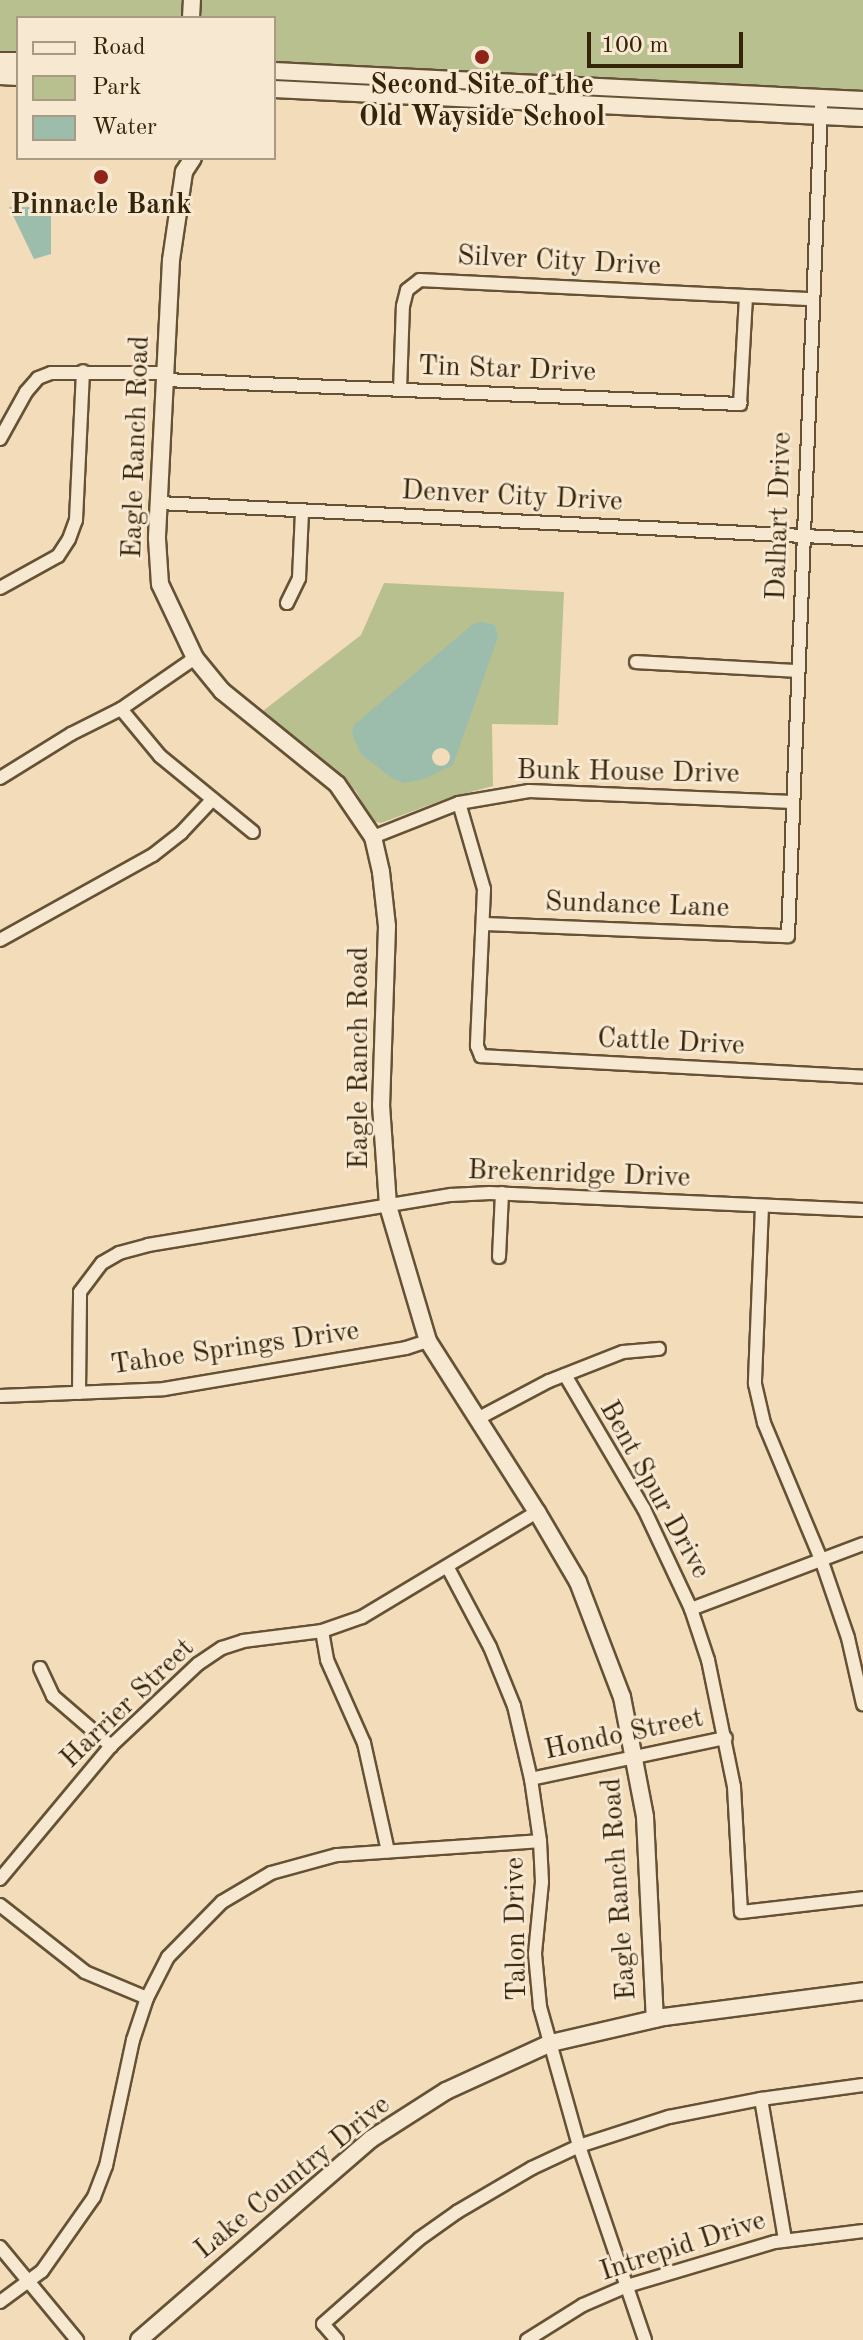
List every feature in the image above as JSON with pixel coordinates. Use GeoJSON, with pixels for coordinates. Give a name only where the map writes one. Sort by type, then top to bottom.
{"type":"FeatureCollection","features":[{"type":"Feature","properties":{"kind":"street"},"geometry":{"type":"LineString","coordinates":[[276,71],[863,100]]}},
{"type":"Feature","properties":{"kind":"street"},"geometry":{"type":"LineString","coordinates":[[276,89],[863,118]]}},
{"type":"Feature","properties":{"kind":"street","name":"Dalhart Drive"},"geometry":{"type":"LineString","coordinates":[[788,936],[821,98]]}},
{"type":"Feature","properties":{"kind":"street","name":"Eagle Ranch Road"},"geometry":{"type":"LineString","coordinates":[[184,163],[171,260],[159,503],[160,584],[195,658],[241,709],[337,784],[373,837],[381,872],[387,926],[381,1105],[388,1206],[428,1341],[479,1418],[578,1582],[622,1697],[636,1757],[649,1870],[648,1915],[655,2019]]}},
{"type":"Feature","properties":{"kind":"street","name":"Silver City Drive"},"geometry":{"type":"LineString","coordinates":[[400,390],[403,306],[407,290],[420,280],[812,299]]}},
{"type":"Feature","properties":{"kind":"street","name":"Tin Star Drive"},"geometry":{"type":"LineString","coordinates":[[0,439],[26,392],[38,378],[51,373],[83,371],[400,390],[740,404],[746,297]]}},
{"type":"Feature","properties":{"kind":"street"},"geometry":{"type":"LineString","coordinates":[[0,588],[58,556],[69,539],[76,520],[83,371]]}},
{"type":"Feature","properties":{"kind":"street","name":"Denver City Drive"},"geometry":{"type":"LineString","coordinates":[[159,503],[863,539]]}},
{"type":"Feature","properties":{"kind":"street"},"geometry":{"type":"LineString","coordinates":[[287,603],[299,578],[302,511]]}},
{"type":"Feature","properties":{"kind":"street"},"geometry":{"type":"LineString","coordinates":[[0,778],[71,734],[121,709],[195,658]]}},
{"type":"Feature","properties":{"kind":"street"},"geometry":{"type":"LineString","coordinates":[[636,662],[798,671]]}},
{"type":"Feature","properties":{"kind":"street"},"geometry":{"type":"LineString","coordinates":[[121,709],[160,756],[253,832]]}},
{"type":"Feature","properties":{"kind":"street","name":"Bunk House Drive"},"geometry":{"type":"LineString","coordinates":[[373,837],[459,803],[529,791],[793,802]]}},
{"type":"Feature","properties":{"kind":"street"},"geometry":{"type":"LineString","coordinates":[[0,940],[153,855],[181,833],[212,800]]}},
{"type":"Feature","properties":{"kind":"street"},"geometry":{"type":"LineString","coordinates":[[459,803],[481,868],[485,924]]}},
{"type":"Feature","properties":{"kind":"street","name":"Sundance Lane"},"geometry":{"type":"LineString","coordinates":[[485,924],[788,936]]}},
{"type":"Feature","properties":{"kind":"street","name":"Cattle Drive"},"geometry":{"type":"LineString","coordinates":[[485,924],[479,1053],[486,1058],[863,1077]]}},
{"type":"Feature","properties":{"kind":"street"},"geometry":{"type":"LineString","coordinates":[[499,1257],[502,1193]]}},
{"type":"Feature","properties":{"kind":"street","name":"Brekenridge Drive"},"geometry":{"type":"LineString","coordinates":[[79,1393],[80,1292],[89,1276],[119,1253],[451,1195],[502,1193],[863,1210]]}},
{"type":"Feature","properties":{"kind":"street"},"geometry":{"type":"LineString","coordinates":[[762,1206],[755,1384],[764,1423],[821,1559],[848,1638],[863,1704]]}},
{"type":"Feature","properties":{"kind":"street","name":"Tahoe Springs Drive"},"geometry":{"type":"LineString","coordinates":[[0,1396],[164,1389],[406,1348],[428,1341]]}},
{"type":"Feature","properties":{"kind":"street"},"geometry":{"type":"LineString","coordinates":[[479,1418],[565,1375],[623,1352],[659,1349]]}},
{"type":"Feature","properties":{"kind":"street","name":"Bent Spur Drive"},"geometry":{"type":"LineString","coordinates":[[565,1375],[644,1509],[691,1609],[708,1660],[734,1787],[741,1912],[863,1898]]}},
{"type":"Feature","properties":{"kind":"street","name":"Harrier Street"},"geometry":{"type":"LineString","coordinates":[[0,1879],[111,1746],[198,1664],[222,1648],[243,1641],[322,1631],[362,1617],[537,1512]]}},
{"type":"Feature","properties":{"kind":"street"},"geometry":{"type":"LineString","coordinates":[[691,1609],[863,1544]]}},
{"type":"Feature","properties":{"kind":"street","name":"Talon Drive"},"geometry":{"type":"LineString","coordinates":[[448,1568],[490,1647],[508,1692],[531,1779],[542,1882],[535,1954],[540,2007],[579,2146],[645,2340]]}},
{"type":"Feature","properties":{"kind":"street"},"geometry":{"type":"LineString","coordinates":[[322,1631],[327,1660],[364,1743],[388,1851]]}},
{"type":"Feature","properties":{"kind":"street"},"geometry":{"type":"LineString","coordinates":[[40,1668],[53,1696],[111,1746]]}},
{"type":"Feature","properties":{"kind":"street","name":"Hondo Street"},"geometry":{"type":"LineString","coordinates":[[531,1779],[726,1738]]}},
{"type":"Feature","properties":{"kind":"street"},"geometry":{"type":"LineString","coordinates":[[0,2302],[42,2271],[94,2197],[106,2166],[133,2040],[147,1998],[168,1957],[222,1902],[247,1886],[300,1863],[388,1851],[540,1841]]}},
{"type":"Feature","properties":{"kind":"street"},"geometry":{"type":"LineString","coordinates":[[0,1905],[85,1972],[147,1998]]}},
{"type":"Feature","properties":{"kind":"street","name":"Lake Country Drive"},"geometry":{"type":"LineString","coordinates":[[139,2340],[371,2139],[446,2091],[551,2043],[655,2019],[863,1991]]}},
{"type":"Feature","properties":{"kind":"street"},"geometry":{"type":"LineString","coordinates":[[337,2340],[323,2324],[419,2239],[457,2212],[532,2168],[579,2146],[669,2117],[761,2099],[863,2085]]}},
{"type":"Feature","properties":{"kind":"street"},"geometry":{"type":"LineString","coordinates":[[761,2099],[785,2240]]}},
{"type":"Feature","properties":{"kind":"street","name":"Intrepid Drive"},"geometry":{"type":"LineString","coordinates":[[527,2340],[583,2305],[627,2286],[785,2240],[863,2231]]}},
{"type":"Feature","properties":{"kind":"street"},"geometry":{"type":"LineString","coordinates":[[0,2247],[77,2340]]}},
{"type":"Feature","properties":{"kind":"green space"},"geometry":{"type":"Polygon","coordinates":[[[0,0],[187,0],[187,16],[16,16],[16,52],[0,51],[0,0]]]}},
{"type":"Feature","properties":{"kind":"green space"},"geometry":{"type":"Polygon","coordinates":[[[202,0],[863,0],[863,93],[276,64],[276,16],[202,16],[202,0]]]}},
{"type":"Feature","properties":{"kind":"green space"},"geometry":{"type":"Polygon","coordinates":[[[384,583],[564,592],[558,725],[492,724],[493,786],[448,798],[381,823],[372,821],[356,791],[285,731],[259,714],[361,635],[384,583]]]}},
{"type":"Feature","properties":{"kind":"water"},"geometry":{"type":"Polygon","coordinates":[[[9,207],[51,207],[51,254],[34,259],[9,207]]]}},
{"type":"Feature","properties":{"kind":"water"},"geometry":{"type":"Polygon","coordinates":[[[482,622],[495,625],[498,637],[453,765],[424,779],[404,783],[392,778],[361,754],[352,734],[354,725],[473,624],[482,622]]]}},
{"type":"Feature","properties":{"kind":"pier"},"geometry":{"type":"Polygon","coordinates":[[[441,748],[450,757],[441,766],[432,757],[441,748]]]}},
{"type":"Feature","properties":{"kind":"place","name":"Second Site of the Old Wayside School"},"geometry":{"type":"Point","coordinates":[482,57]}},
{"type":"Feature","properties":{"kind":"place","name":"Pinnacle Bank"},"geometry":{"type":"Point","coordinates":[101,177]}}]}
